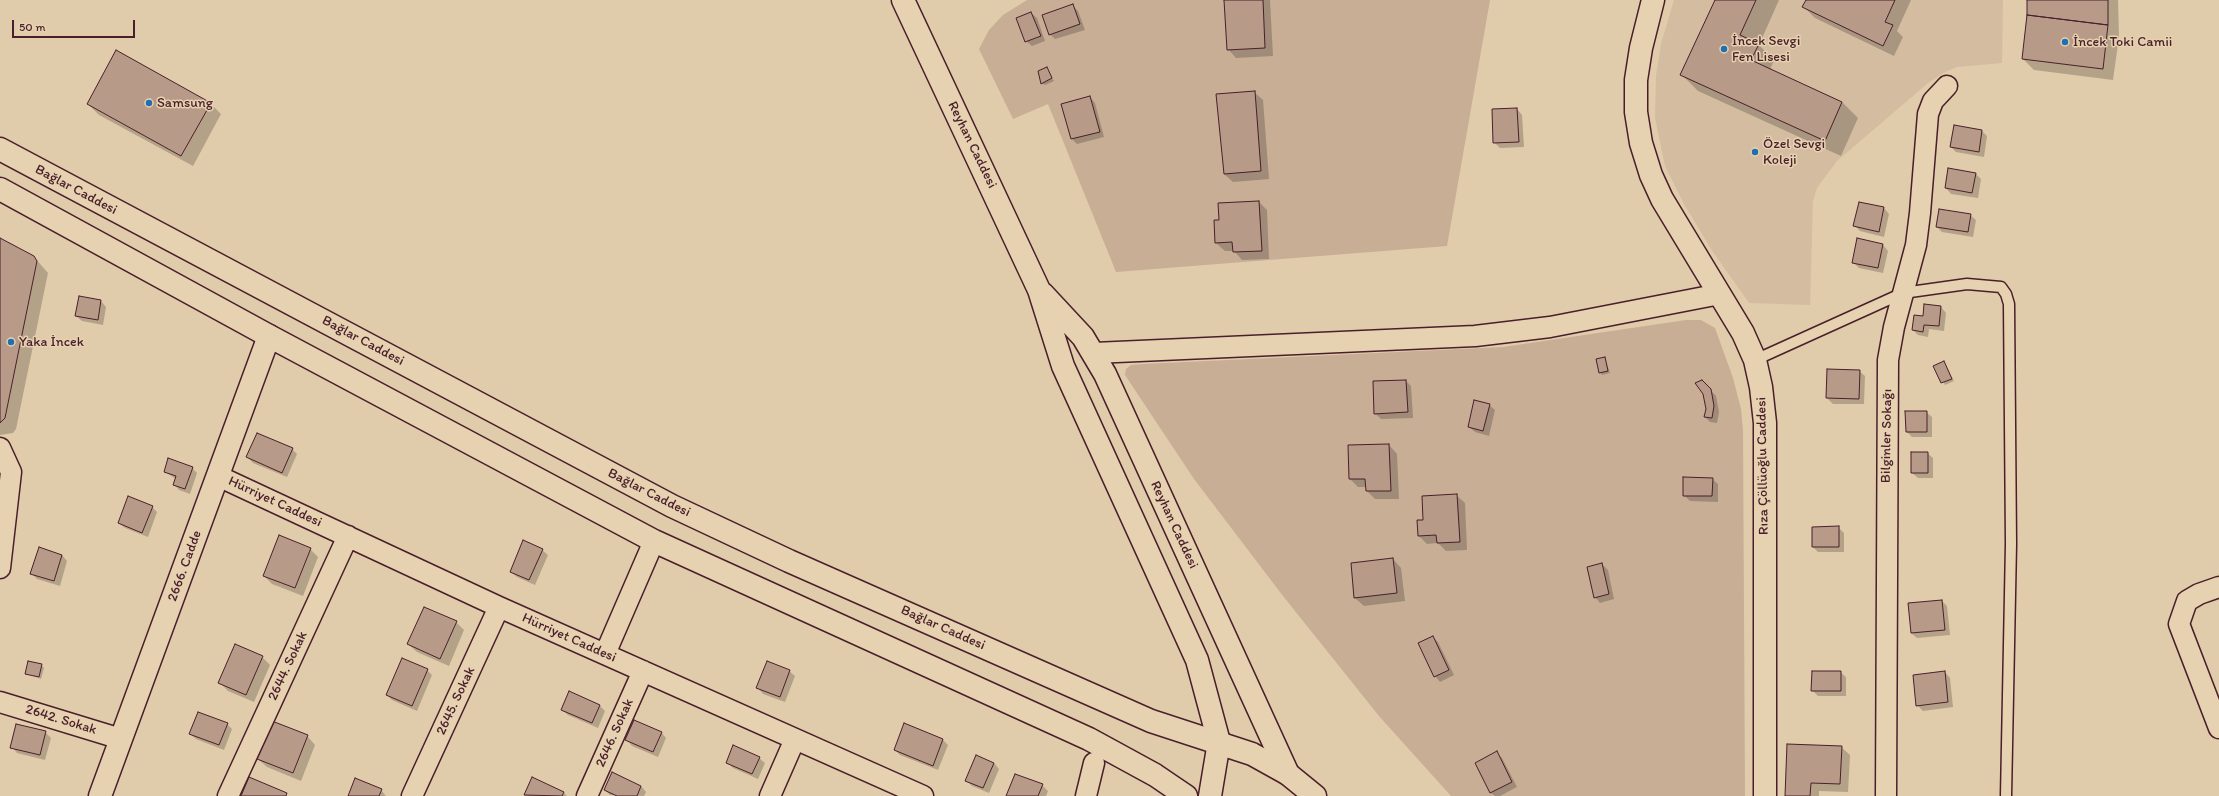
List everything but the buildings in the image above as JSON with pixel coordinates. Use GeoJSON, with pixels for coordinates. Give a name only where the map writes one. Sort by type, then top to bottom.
{"type":"FeatureCollection","features":[{"type":"Feature","properties":{"kind":"main road","name":"Reyhan Caddesi"},"geometry":{"type":"LineString","coordinates":[[903,0],[1039,290],[1063,366],[1197,660],[1219,742]]}},
{"type":"Feature","properties":{"kind":"main road","name":"Rıza Çöllüoğlu Caddesi"},"geometry":{"type":"LineString","coordinates":[[1653,0],[1641,48],[1636,80],[1636,112],[1641,143],[1651,175],[1662,199],[1743,333],[1755,360],[1761,387],[1765,422],[1764,796]]}},
{"type":"Feature","properties":{"kind":"main road","name":"Bağlar Caddesi"},"geometry":{"type":"LineString","coordinates":[[0,150],[672,506],[789,561],[1151,721],[1252,754],[1288,774],[1315,796]]}},
{"type":"Feature","properties":{"kind":"main road"},"geometry":{"type":"LineString","coordinates":[[0,189],[269,336],[654,541],[1089,739],[1154,774],[1186,796]]}},
{"type":"Feature","properties":{"kind":"main road","name":"Reyhan Caddesi"},"geometry":{"type":"LineString","coordinates":[[1039,290],[1083,337],[1094,353],[1288,774]]}},
{"type":"Feature","properties":{"kind":"main road","name":"2666. Cadde"},"geometry":{"type":"LineString","coordinates":[[100,796],[269,336]]}},
{"type":"Feature","properties":{"kind":"main road"},"geometry":{"type":"LineString","coordinates":[[1210,796],[1219,742]]}},
{"type":"Feature","properties":{"kind":"main road"},"geometry":{"type":"LineString","coordinates":[[1288,774],[1289,796]]}},
{"type":"Feature","properties":{"kind":"street","name":"Bilginler Sokağı"},"geometry":{"type":"LineString","coordinates":[[1886,796],[1886,403],[1888,360],[1894,327],[1916,245],[1928,114],[1933,102],[1947,86]]}},
{"type":"Feature","properties":{"kind":"street"},"geometry":{"type":"LineString","coordinates":[[1094,353],[1475,336],[1550,327],[1720,294]]}},
{"type":"Feature","properties":{"kind":"street"},"geometry":{"type":"LineString","coordinates":[[0,568],[11,472],[1,448]]}},
{"type":"Feature","properties":{"kind":"street","name":"Hürriyet Caddesi"},"geometry":{"type":"LineString","coordinates":[[218,476],[499,607],[922,796]]}},
{"type":"Feature","properties":{"kind":"street","name":"2644. Sokak"},"geometry":{"type":"LineString","coordinates":[[228,796],[348,536]]}},
{"type":"Feature","properties":{"kind":"street"},"geometry":{"type":"LineString","coordinates":[[605,654],[654,541]]}},
{"type":"Feature","properties":{"kind":"street"},"geometry":{"type":"LineString","coordinates":[[2219,587],[2199,594],[2187,601],[2179,624],[2219,728]]}},
{"type":"Feature","properties":{"kind":"street","name":"2645. Sokak"},"geometry":{"type":"LineString","coordinates":[[412,796],[499,607]]}},
{"type":"Feature","properties":{"kind":"street","name":"2646. Sokak"},"geometry":{"type":"LineString","coordinates":[[587,796],[643,671]]}},
{"type":"Feature","properties":{"kind":"street","name":"2642. Sokak"},"geometry":{"type":"LineString","coordinates":[[0,702],[121,739]]}},
{"type":"Feature","properties":{"kind":"street"},"geometry":{"type":"LineString","coordinates":[[770,796],[795,739]]}},
{"type":"Feature","properties":{"kind":"street"},"geometry":{"type":"LineString","coordinates":[[1086,796],[1094,763]]}},
{"type":"Feature","properties":{"kind":"lane"},"geometry":{"type":"LineString","coordinates":[[1755,360],[1903,293],[1967,284],[2001,287],[2009,304],[2011,544],[2006,796]]}},
{"type":"Feature","properties":{"kind":"shaded area"},"geometry":{"type":"Polygon","coordinates":[[[1027,0],[1490,0],[1447,246],[1116,272],[1048,104],[1013,119],[979,49],[989,30],[1003,15],[1027,0]]]}},
{"type":"Feature","properties":{"kind":"shaded area","name":"Özel Sevgi Koleji"},"geometry":{"type":"Polygon","coordinates":[[[1674,0],[2003,0],[2002,63],[1957,67],[1945,72],[1928,83],[1837,161],[1817,188],[1813,201],[1810,305],[1749,303],[1713,252],[1684,204],[1665,166],[1655,118],[1656,76],[1661,44],[1674,0]]]}},
{"type":"Feature","properties":{"kind":"shaded area"},"geometry":{"type":"Polygon","coordinates":[[[1686,320],[1701,320],[1715,328],[1733,378],[1741,409],[1743,430],[1745,796],[1451,796],[1379,716],[1283,596],[1194,479],[1125,375],[1126,369],[1131,365],[1503,347],[1686,320]]]}},
{"type":"Feature","properties":{"kind":"place","name":"İncek Toki Camii"},"geometry":{"type":"Point","coordinates":[2065,42]}},
{"type":"Feature","properties":{"kind":"place","name":"İncek Sevgi Fen Lisesi"},"geometry":{"type":"Point","coordinates":[1724,49]}},
{"type":"Feature","properties":{"kind":"place","name":"Samsung"},"geometry":{"type":"Point","coordinates":[149,103]}},
{"type":"Feature","properties":{"kind":"place","name":"Özel Sevgi Koleji"},"geometry":{"type":"Point","coordinates":[1755,152]}},
{"type":"Feature","properties":{"kind":"place","name":"Yaka İncek"},"geometry":{"type":"Point","coordinates":[11,342]}}]}
